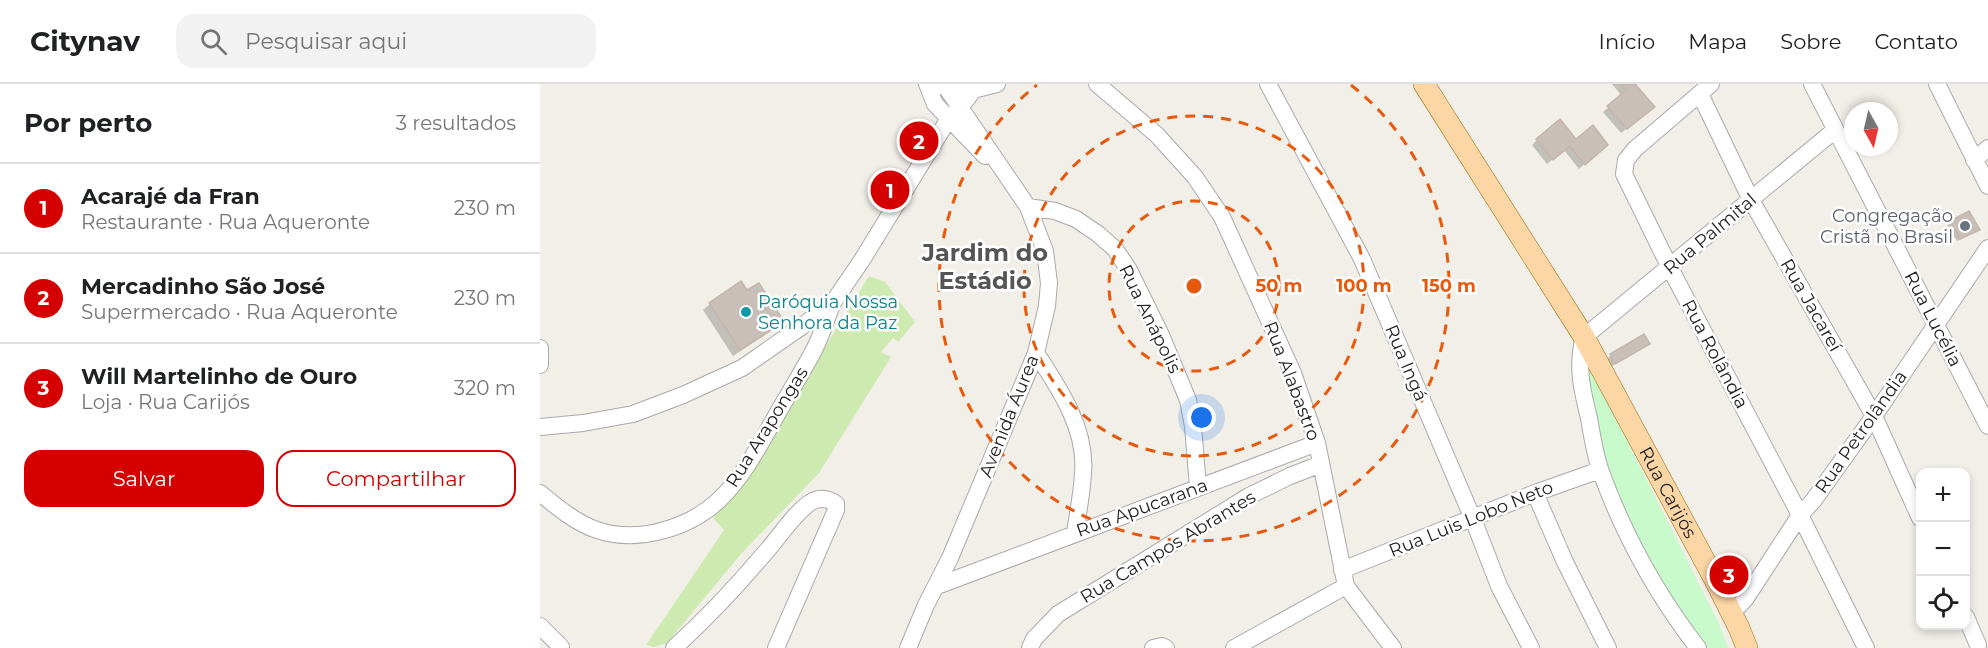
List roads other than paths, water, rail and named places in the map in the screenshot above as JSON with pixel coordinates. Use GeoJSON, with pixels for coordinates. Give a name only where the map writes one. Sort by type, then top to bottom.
{"type":"FeatureCollection","features":[{"type":"Feature","properties":{"kind":"main road","name":"Rua Carijós"},"geometry":{"type":"LineString","coordinates":[[1424,84],[1584,337],[1732,613],[1747,648]]}},
{"type":"Feature","properties":{"kind":"street"},"geometry":{"type":"LineString","coordinates":[[933,85],[975,88],[997,84]]}},
{"type":"Feature","properties":{"kind":"street","name":"Rua Alabastro"},"geometry":{"type":"LineString","coordinates":[[1097,84],[1157,135],[1195,177],[1222,217],[1293,373],[1317,443],[1344,578],[1393,648]]}},
{"type":"Feature","properties":{"kind":"street","name":"Rua Ingá"},"geometry":{"type":"LineString","coordinates":[[1268,84],[1362,259],[1473,519],[1499,586],[1531,648]]}},
{"type":"Feature","properties":{"kind":"street","name":"Rua Lucélia"},"geometry":{"type":"LineString","coordinates":[[1812,84],[1988,426]]}},
{"type":"Feature","properties":{"kind":"street"},"geometry":{"type":"LineString","coordinates":[[1937,84],[1988,186]]}},
{"type":"Feature","properties":{"kind":"street","name":"Avenida Áurea"},"geometry":{"type":"LineString","coordinates":[[908,648],[926,605],[950,558],[1036,353],[1047,306],[1049,283],[1045,251],[1028,207],[960,106],[933,85]]}},
{"type":"Feature","properties":{"kind":"street","name":"Avenida Áurea"},"geometry":{"type":"LineString","coordinates":[[933,85],[935,104],[948,120],[1009,180]]}},
{"type":"Feature","properties":{"kind":"street"},"geometry":{"type":"LineString","coordinates":[[540,427],[583,423],[633,414],[742,368],[801,327],[834,301],[862,260],[948,120],[975,88]]}},
{"type":"Feature","properties":{"kind":"street","name":"Rua Jacareí"},"geometry":{"type":"LineString","coordinates":[[1705,89],[1751,200],[1874,416],[1916,509]]}},
{"type":"Feature","properties":{"kind":"street","name":"Rua Rolândia"},"geometry":{"type":"LineString","coordinates":[[1705,89],[1635,149],[1626,160],[1624,174],[1633,196],[1800,515],[1866,648]]}},
{"type":"Feature","properties":{"kind":"street","name":"Rua Palmital"},"geometry":{"type":"LineString","coordinates":[[1584,337],[1835,130]]}},
{"type":"Feature","properties":{"kind":"street"},"geometry":{"type":"LineString","coordinates":[[1974,160],[1988,148]]}},
{"type":"Feature","properties":{"kind":"street","name":"Rua Anápolis"},"geometry":{"type":"LineString","coordinates":[[1028,207],[1055,211],[1076,219],[1115,249],[1129,270],[1161,335],[1188,400],[1193,426],[1198,487]]}},
{"type":"Feature","properties":{"kind":"street","name":"Rua Petrolândia"},"geometry":{"type":"LineString","coordinates":[[1732,613],[1746,598],[1800,515],[1813,501],[1874,416],[1988,248]]}},
{"type":"Feature","properties":{"kind":"street","name":"Rua Arapongas"},"geometry":{"type":"LineString","coordinates":[[540,493],[579,521],[597,530],[617,534],[661,531],[683,524],[703,512],[720,499],[753,455],[815,348],[834,301]]}},
{"type":"Feature","properties":{"kind":"street"},"geometry":{"type":"LineString","coordinates":[[1584,337],[1579,354],[1579,378],[1600,470],[1630,541],[1674,617],[1698,648]]}},
{"type":"Feature","properties":{"kind":"street"},"geometry":{"type":"LineString","coordinates":[[540,348],[540,365]]}},
{"type":"Feature","properties":{"kind":"street"},"geometry":{"type":"LineString","coordinates":[[1036,353],[1067,401],[1083,453],[1084,472],[1075,533]]}},
{"type":"Feature","properties":{"kind":"street","name":"Rua Apucarana"},"geometry":{"type":"LineString","coordinates":[[937,586],[1317,443]]}},
{"type":"Feature","properties":{"kind":"street","name":"Rua Campos Abrantes"},"geometry":{"type":"LineString","coordinates":[[1030,648],[1034,639],[1058,614],[1249,496],[1321,464]]}},
{"type":"Feature","properties":{"kind":"street","name":"Rua Luis Lobo Neto"},"geometry":{"type":"LineString","coordinates":[[1234,648],[1344,578],[1473,519],[1535,493],[1600,470]]}},
{"type":"Feature","properties":{"kind":"street"},"geometry":{"type":"LineString","coordinates":[[1535,493],[1565,562],[1608,648]]}},
{"type":"Feature","properties":{"kind":"street"},"geometry":{"type":"LineString","coordinates":[[674,648],[692,632],[763,556],[804,508],[819,499],[825,499],[836,504],[836,510],[776,648]]}},
{"type":"Feature","properties":{"kind":"street"},"geometry":{"type":"LineString","coordinates":[[950,558],[968,575]]}},
{"type":"Feature","properties":{"kind":"street"},"geometry":{"type":"LineString","coordinates":[[540,626],[563,647]]}},
{"type":"Feature","properties":{"kind":"street"},"geometry":{"type":"LineString","coordinates":[[1970,626],[1980,643]]}},
{"type":"Feature","properties":{"kind":"street"},"geometry":{"type":"LineString","coordinates":[[540,647],[563,647]]}},
{"type":"Feature","properties":{"kind":"street"},"geometry":{"type":"LineString","coordinates":[[1153,648],[1166,648]]}},
{"type":"Feature","properties":{"kind":"place","name":"Mercadinho São José"},"geometry":{"type":"Point","coordinates":[919,141]}},
{"type":"Feature","properties":{"kind":"place","name":"Acarajé da Fran"},"geometry":{"type":"Point","coordinates":[890,190]}},
{"type":"Feature","properties":{"kind":"place","name":"Congregação Cristã no Brasil"},"geometry":{"type":"Point","coordinates":[1965,226]}},
{"type":"Feature","properties":{"kind":"place","name":"Paróquia Nossa Senhora da Paz"},"geometry":{"type":"Point","coordinates":[746,312]}},
{"type":"Feature","properties":{"kind":"place","name":"Will Martelinho de Ouro"},"geometry":{"type":"Point","coordinates":[1729,575]}},
{"type":"Feature","properties":{"kind":"district","name":"Jardim do Estádio"},"geometry":{"type":"Point","coordinates":[985,267]}}]}
